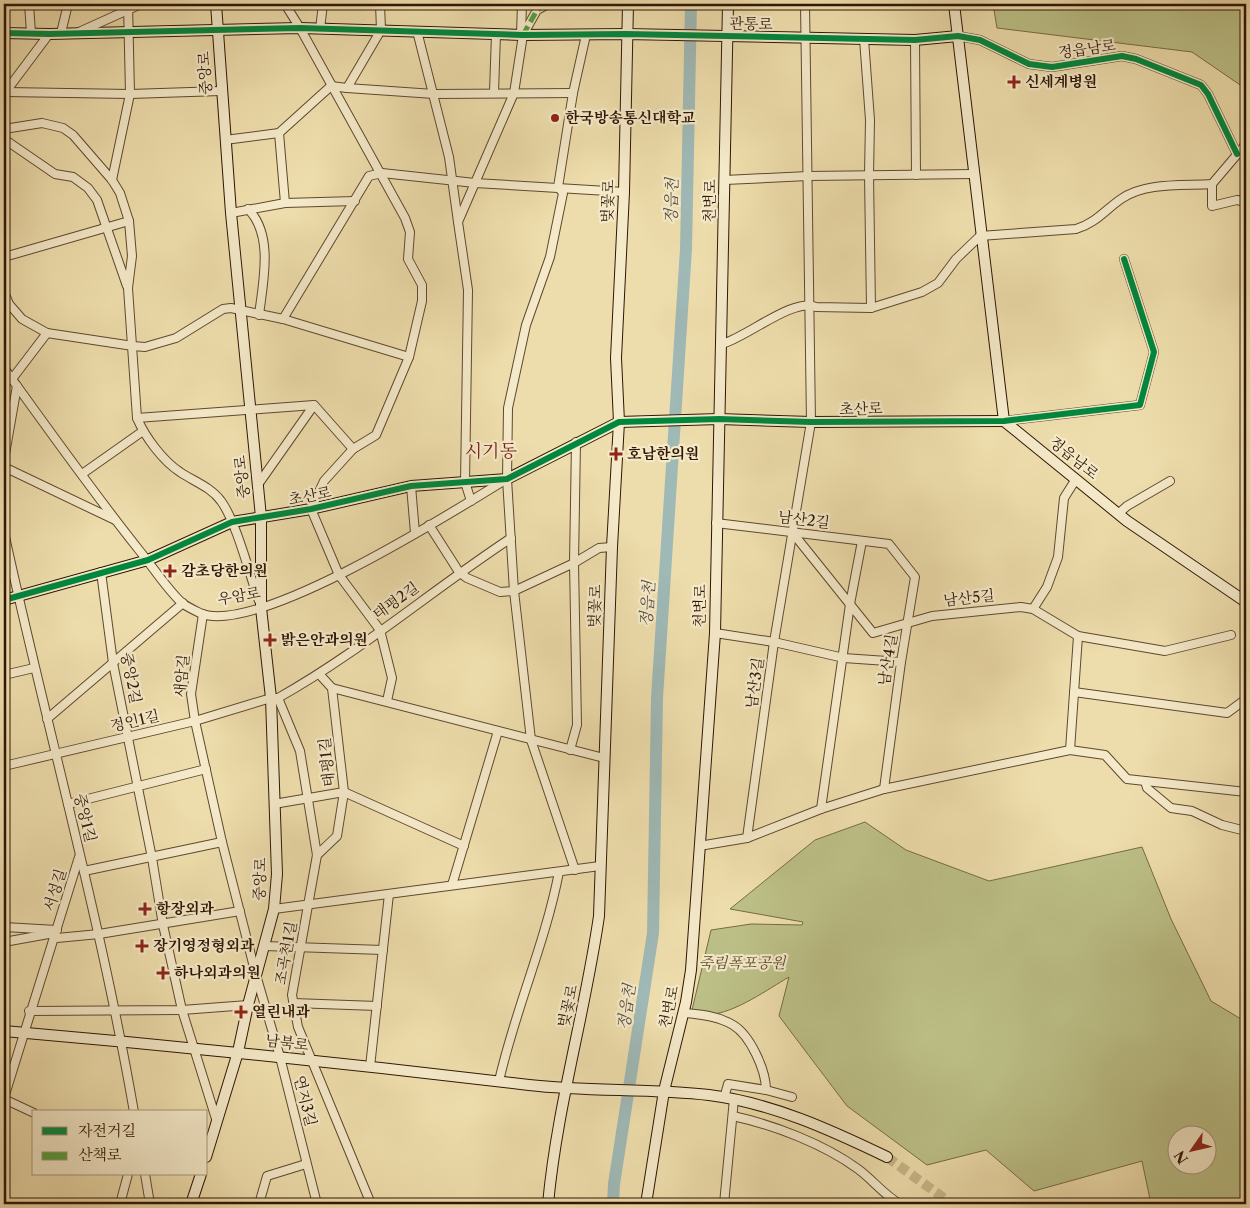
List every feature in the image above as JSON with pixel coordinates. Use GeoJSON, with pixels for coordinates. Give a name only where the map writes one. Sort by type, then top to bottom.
{"type":"FeatureCollection","features":[{"type":"Feature","properties":{"kind":"street"},"geometry":{"type":"LineString","coordinates":[[29,4],[31,33]]}},
{"type":"Feature","properties":{"kind":"street"},"geometry":{"type":"LineString","coordinates":[[61,34],[68,4]]}},
{"type":"Feature","properties":{"kind":"street"},"geometry":{"type":"LineString","coordinates":[[75,34],[128,7],[141,4]]}},
{"type":"Feature","properties":{"kind":"street","name":"중앙로"},"geometry":{"type":"LineString","coordinates":[[208,1151],[238,1052],[248,1005],[274,909],[277,874],[274,804],[274,698],[261,608],[261,517],[231,212],[216,4]]}},
{"type":"Feature","properties":{"kind":"street"},"geometry":{"type":"LineString","coordinates":[[320,29],[323,4]]}},
{"type":"Feature","properties":{"kind":"street"},"geometry":{"type":"LineString","coordinates":[[347,88],[381,30],[380,4]]}},
{"type":"Feature","properties":{"kind":"street"},"geometry":{"type":"LineString","coordinates":[[458,222],[514,93],[522,35],[522,4]]}},
{"type":"Feature","properties":{"kind":"street"},"geometry":{"type":"LineString","coordinates":[[522,35],[537,10],[548,4]]}},
{"type":"Feature","properties":{"kind":"street","name":"벚꽃로"},"geometry":{"type":"LineString","coordinates":[[548,1204],[553,1153],[593,958],[599,916],[618,422],[616,358],[624,192],[628,4]]}},
{"type":"Feature","properties":{"kind":"street","name":"천변로"},"geometry":{"type":"LineString","coordinates":[[646,1204],[664,1091],[684,1013],[691,970],[714,633],[722,344],[728,4]]}},
{"type":"Feature","properties":{"kind":"street","name":"남산3길"},"geometry":{"type":"LineString","coordinates":[[747,838],[774,642],[810,422],[805,4]]}},
{"type":"Feature","properties":{"kind":"street"},"geometry":{"type":"LineString","coordinates":[[954,4],[980,236],[1004,421],[1140,405],[1154,352],[1124,259]]}},
{"type":"Feature","properties":{"kind":"street"},"geometry":{"type":"LineString","coordinates":[[286,5],[382,173],[405,218],[410,232],[408,259],[422,286],[422,301],[409,357],[376,435],[353,449],[324,481],[311,509],[339,574],[380,630],[392,678],[387,701]]}},
{"type":"Feature","properties":{"kind":"street"},"geometry":{"type":"LineString","coordinates":[[112,180],[130,94],[128,7]]}},
{"type":"Feature","properties":{"kind":"street","name":"관통로"},"geometry":{"type":"LineString","coordinates":[[4,33],[75,34],[300,28],[522,35],[626,34],[915,40],[958,36]]}},
{"type":"Feature","properties":{"kind":"street"},"geometry":{"type":"LineString","coordinates":[[417,31],[449,157],[468,290],[468,350],[465,385],[465,482],[471,501]]}},
{"type":"Feature","properties":{"kind":"street"},"geometry":{"type":"LineString","coordinates":[[5,93],[49,34]]}},
{"type":"Feature","properties":{"kind":"street"},"geometry":{"type":"LineString","coordinates":[[494,92],[496,34]]}},
{"type":"Feature","properties":{"kind":"street"},"geometry":{"type":"LineString","coordinates":[[575,870],[531,740],[514,591],[507,479],[508,408],[526,325],[550,257],[563,193],[558,187],[573,92],[586,35]]}},
{"type":"Feature","properties":{"kind":"street","name":"정읍남로"},"geometry":{"type":"LineString","coordinates":[[958,36],[980,40],[1029,64],[1052,66],[1122,56],[1136,59],[1200,85],[1208,94],[1237,154]]}},
{"type":"Feature","properties":{"kind":"street"},"geometry":{"type":"LineString","coordinates":[[864,38],[870,120],[868,175],[871,308]]}},
{"type":"Feature","properties":{"kind":"street"},"geometry":{"type":"LineString","coordinates":[[915,40],[916,175]]}},
{"type":"Feature","properties":{"kind":"street"},"geometry":{"type":"LineString","coordinates":[[225,140],[280,133],[332,86],[434,94],[573,92]]}},
{"type":"Feature","properties":{"kind":"street"},"geometry":{"type":"LineString","coordinates":[[5,93],[130,94],[221,91]]}},
{"type":"Feature","properties":{"kind":"street"},"geometry":{"type":"LineString","coordinates":[[4,129],[42,123],[63,128],[74,135],[112,180],[123,200],[129,221],[132,256],[128,288],[137,418],[143,431],[178,471],[203,485],[221,500],[232,522],[261,608]]}},
{"type":"Feature","properties":{"kind":"street"},"geometry":{"type":"LineString","coordinates":[[280,133],[285,203]]}},
{"type":"Feature","properties":{"kind":"street"},"geometry":{"type":"LineString","coordinates":[[4,139],[55,174],[73,176],[97,200],[128,288]]}},
{"type":"Feature","properties":{"kind":"street"},"geometry":{"type":"LineString","coordinates":[[1246,144],[1212,184],[1212,206],[1237,200],[1246,202]]}},
{"type":"Feature","properties":{"kind":"street"},"geometry":{"type":"LineString","coordinates":[[283,319],[369,176],[382,173],[475,183],[624,192]]}},
{"type":"Feature","properties":{"kind":"street"},"geometry":{"type":"LineString","coordinates":[[725,180],[808,176],[974,174]]}},
{"type":"Feature","properties":{"kind":"street"},"geometry":{"type":"LineString","coordinates":[[722,344],[734,340],[795,307],[808,304],[816,307],[871,308],[903,300],[938,283],[956,259],[980,236],[1076,229],[1090,224],[1121,199],[1140,189],[1212,184]]}},
{"type":"Feature","properties":{"kind":"street"},"geometry":{"type":"LineString","coordinates":[[231,212],[285,203],[354,201]]}},
{"type":"Feature","properties":{"kind":"street"},"geometry":{"type":"LineString","coordinates":[[248,209],[258,219],[264,243],[263,278],[258,315]]}},
{"type":"Feature","properties":{"kind":"street"},"geometry":{"type":"LineString","coordinates":[[4,257],[129,221]]}},
{"type":"Feature","properties":{"kind":"street"},"geometry":{"type":"LineString","coordinates":[[4,292],[9,304],[22,319],[47,333],[133,346],[146,346],[176,338],[223,309],[241,310],[283,319],[409,357]]}},
{"type":"Feature","properties":{"kind":"street"},"geometry":{"type":"LineString","coordinates":[[12,379],[47,333]]}},
{"type":"Feature","properties":{"kind":"street","name":"우암로"},"geometry":{"type":"LineString","coordinates":[[4,368],[116,521],[183,603],[203,614],[228,614],[261,608],[302,593],[416,533],[507,479]]}},
{"type":"Feature","properties":{"kind":"street"},"geometry":{"type":"LineString","coordinates":[[4,460],[17,386]]}},
{"type":"Feature","properties":{"kind":"street"},"geometry":{"type":"LineString","coordinates":[[314,405],[353,449]]}},
{"type":"Feature","properties":{"kind":"street"},"geometry":{"type":"LineString","coordinates":[[137,418],[314,405]]}},
{"type":"Feature","properties":{"kind":"street"},"geometry":{"type":"LineString","coordinates":[[257,486],[314,405]]}},
{"type":"Feature","properties":{"kind":"street","name":"초산로"},"geometry":{"type":"LineString","coordinates":[[4,600],[148,560],[232,522],[311,509],[411,486],[507,479],[618,422],[719,419],[810,422],[1004,421]]}},
{"type":"Feature","properties":{"kind":"street","name":"정읍남로"},"geometry":{"type":"LineString","coordinates":[[1004,421],[1118,514],[1246,602]]}},
{"type":"Feature","properties":{"kind":"street"},"geometry":{"type":"LineString","coordinates":[[82,474],[143,431]]}},
{"type":"Feature","properties":{"kind":"street"},"geometry":{"type":"LineString","coordinates":[[570,750],[576,725],[574,563],[576,442]]}},
{"type":"Feature","properties":{"kind":"street"},"geometry":{"type":"LineString","coordinates":[[4,467],[116,521]]}},
{"type":"Feature","properties":{"kind":"street"},"geometry":{"type":"LineString","coordinates":[[1033,609],[1047,587],[1058,557],[1064,498],[1076,479]]}},
{"type":"Feature","properties":{"kind":"street"},"geometry":{"type":"LineString","coordinates":[[1118,514],[1127,506],[1170,480]]}},
{"type":"Feature","properties":{"kind":"street"},"geometry":{"type":"LineString","coordinates":[[411,486],[416,533]]}},
{"type":"Feature","properties":{"kind":"street","name":"남산2길"},"geometry":{"type":"LineString","coordinates":[[716,523],[889,544]]}},
{"type":"Feature","properties":{"kind":"street"},"geometry":{"type":"LineString","coordinates":[[429,525],[459,572],[467,578],[500,592],[514,591],[574,563],[599,548],[612,548]]}},
{"type":"Feature","properties":{"kind":"street","name":"중앙1길"},"geometry":{"type":"LineString","coordinates":[[4,532],[34,668],[99,934],[122,1042],[134,1110]]}},
{"type":"Feature","properties":{"kind":"street","name":"남산5길"},"geometry":{"type":"LineString","coordinates":[[792,532],[873,633],[932,616],[1021,607],[1033,609],[1078,636]]}},
{"type":"Feature","properties":{"kind":"street","name":"태평2길"},"geometry":{"type":"LineString","coordinates":[[274,698],[320,675],[459,572],[510,538]]}},
{"type":"Feature","properties":{"kind":"street"},"geometry":{"type":"LineString","coordinates":[[820,809],[844,658],[850,604],[862,542]]}},
{"type":"Feature","properties":{"kind":"street","name":"남산4길"},"geometry":{"type":"LineString","coordinates":[[884,789],[901,662],[916,577],[889,544]]}},
{"type":"Feature","properties":{"kind":"street","name":"중앙2길"},"geometry":{"type":"LineString","coordinates":[[101,572],[113,663],[152,858],[163,925],[182,1010],[217,1122]]}},
{"type":"Feature","properties":{"kind":"street"},"geometry":{"type":"LineString","coordinates":[[47,719],[183,603]]}},
{"type":"Feature","properties":{"kind":"street","name":"새암길"},"geometry":{"type":"LineString","coordinates":[[203,614],[191,694],[222,842],[256,975]]}},
{"type":"Feature","properties":{"kind":"street"},"geometry":{"type":"LineString","coordinates":[[714,633],[774,642],[844,658],[901,662]]}},
{"type":"Feature","properties":{"kind":"street"},"geometry":{"type":"LineString","coordinates":[[1070,750],[1078,636],[1164,651],[1232,635]]}},
{"type":"Feature","properties":{"kind":"street"},"geometry":{"type":"LineString","coordinates":[[4,675],[34,668]]}},
{"type":"Feature","properties":{"kind":"street"},"geometry":{"type":"LineString","coordinates":[[320,675],[332,688],[604,758]]}},
{"type":"Feature","properties":{"kind":"street","name":"태평1길"},"geometry":{"type":"LineString","coordinates":[[317,854],[337,836],[344,792],[332,688]]}},
{"type":"Feature","properties":{"kind":"street"},"geometry":{"type":"LineString","coordinates":[[1074,692],[1227,713],[1246,699]]}},
{"type":"Feature","properties":{"kind":"street","name":"정인1길"},"geometry":{"type":"LineString","coordinates":[[4,766],[196,721],[274,698]]}},
{"type":"Feature","properties":{"kind":"street","name":"조곡천1길"},"geometry":{"type":"LineString","coordinates":[[274,698],[300,751],[306,798],[317,854],[300,948],[293,1003],[298,1028],[371,1204]]}},
{"type":"Feature","properties":{"kind":"street"},"geometry":{"type":"LineString","coordinates":[[452,886],[498,731]]}},
{"type":"Feature","properties":{"kind":"street"},"geometry":{"type":"LineString","coordinates":[[699,846],[747,838],[820,809],[884,789],[1070,750],[1104,755],[1127,778],[1246,792]]}},
{"type":"Feature","properties":{"kind":"street"},"geometry":{"type":"LineString","coordinates":[[68,804],[206,769]]}},
{"type":"Feature","properties":{"kind":"street"},"geometry":{"type":"LineString","coordinates":[[1145,781],[1147,788],[1171,808],[1192,811],[1222,825],[1246,831]]}},
{"type":"Feature","properties":{"kind":"street"},"geometry":{"type":"LineString","coordinates":[[274,804],[344,792],[464,846]]}},
{"type":"Feature","properties":{"kind":"street"},"geometry":{"type":"LineString","coordinates":[[84,871],[222,842]]}},
{"type":"Feature","properties":{"kind":"street","name":"서성길"},"geometry":{"type":"LineString","coordinates":[[4,1099],[25,1033],[29,1011],[80,855]]}},
{"type":"Feature","properties":{"kind":"street"},"geometry":{"type":"LineString","coordinates":[[274,909],[600,866]]}},
{"type":"Feature","properties":{"kind":"street"},"geometry":{"type":"LineString","coordinates":[[499,1081],[523,997],[550,915],[558,872]]}},
{"type":"Feature","properties":{"kind":"street"},"geometry":{"type":"LineString","coordinates":[[370,1067],[389,894]]}},
{"type":"Feature","properties":{"kind":"street"},"geometry":{"type":"LineString","coordinates":[[99,934],[240,911]]}},
{"type":"Feature","properties":{"kind":"street"},"geometry":{"type":"LineString","coordinates":[[4,927],[55,932]]}},
{"type":"Feature","properties":{"kind":"street"},"geometry":{"type":"LineString","coordinates":[[4,942],[55,932]]}},
{"type":"Feature","properties":{"kind":"street","name":"서성길"},"geometry":{"type":"LineString","coordinates":[[55,932],[57,938],[99,934]]}},
{"type":"Feature","properties":{"kind":"street"},"geometry":{"type":"LineString","coordinates":[[264,946],[383,950]]}},
{"type":"Feature","properties":{"kind":"street","name":"연지3길"},"geometry":{"type":"LineString","coordinates":[[256,975],[280,1056],[317,1204]]}},
{"type":"Feature","properties":{"kind":"street"},"geometry":{"type":"LineString","coordinates":[[293,1003],[377,1006]]}},
{"type":"Feature","properties":{"kind":"street"},"geometry":{"type":"LineString","coordinates":[[29,1011],[115,1012],[182,1010],[248,1005]]}},
{"type":"Feature","properties":{"kind":"street"},"geometry":{"type":"LineString","coordinates":[[684,1013],[719,1018],[735,1026],[760,1061],[766,1078],[766,1090]]}},
{"type":"Feature","properties":{"kind":"street","name":"남북로"},"geometry":{"type":"LineString","coordinates":[[4,1031],[280,1056],[566,1089],[652,1090],[733,1099],[766,1107],[843,1136],[888,1157]]}},
{"type":"Feature","properties":{"kind":"street"},"geometry":{"type":"LineString","coordinates":[[724,1204],[733,1116],[733,1099],[728,1084],[766,1090],[792,1097]]}},
{"type":"Feature","properties":{"kind":"street"},"geometry":{"type":"LineString","coordinates":[[733,1099],[743,1086]]}},
{"type":"Feature","properties":{"kind":"street"},"geometry":{"type":"LineString","coordinates":[[4,1099],[32,1112]]}},
{"type":"Feature","properties":{"kind":"street"},"geometry":{"type":"LineString","coordinates":[[733,1116],[772,1127],[842,1159],[900,1204]]}},
{"type":"Feature","properties":{"kind":"street"},"geometry":{"type":"LineString","coordinates":[[259,1204],[267,1176],[306,1164]]}},
{"type":"Feature","properties":{"kind":"street"},"geometry":{"type":"LineString","coordinates":[[120,1204],[127,1176]]}},
{"type":"Feature","properties":{"kind":"street"},"geometry":{"type":"LineString","coordinates":[[145,1176],[150,1204]]}},
{"type":"Feature","properties":{"kind":"street"},"geometry":{"type":"LineString","coordinates":[[191,1204],[200,1176]]}},
{"type":"Feature","properties":{"kind":"green space"},"geometry":{"type":"Polygon","coordinates":[[[993,4],[1246,4],[1246,89],[1192,52],[997,28],[993,4]]]}},
{"type":"Feature","properties":{"kind":"green space","name":"죽림폭포공원"},"geometry":{"type":"Polygon","coordinates":[[[865,822],[906,850],[989,881],[1142,847],[1171,919],[1211,1001],[1246,1022],[1246,1204],[1151,1204],[1142,1161],[1034,1191],[986,1150],[927,1165],[847,1106],[779,1016],[789,977],[751,1000],[730,1010],[706,1014],[692,1010],[711,930],[751,924],[802,925],[803,922],[730,909],[815,840],[865,822]]]}},
{"type":"Feature","properties":{"kind":"waterway","name":"정읍천"},"geometry":{"type":"LineString","coordinates":[[613,1204],[614,1184],[653,933],[657,698],[686,249],[691,4]]}},
{"type":"Feature","properties":{"kind":"tunnel"},"geometry":{"type":"LineString","coordinates":[[887,1157],[952,1204]]}},
{"type":"Feature","properties":{"kind":"marked path"},"geometry":{"type":"LineString","coordinates":[[523,35],[537,10],[548,4]]}},
{"type":"Feature","properties":{"kind":"cycle path"},"geometry":{"type":"LineString","coordinates":[[4,33],[49,34],[300,28],[523,35],[626,34],[915,40],[958,36],[980,40],[1029,64],[1052,67],[1122,56],[1136,59],[1201,85],[1208,94],[1237,154]]}},
{"type":"Feature","properties":{"kind":"cycle path"},"geometry":{"type":"LineString","coordinates":[[4,600],[148,560],[232,522],[311,509],[411,486],[507,479],[619,422],[719,419],[811,422],[1004,421],[1140,405],[1154,352],[1124,259]]}},
{"type":"Feature","properties":{"kind":"place","name":"신세계병원"},"geometry":{"type":"Point","coordinates":[1014,82]}},
{"type":"Feature","properties":{"kind":"place","name":"한국방송통신대학교"},"geometry":{"type":"Point","coordinates":[555,118]}},
{"type":"Feature","properties":{"kind":"place","name":"호남한의원"},"geometry":{"type":"Point","coordinates":[616,454]}},
{"type":"Feature","properties":{"kind":"place","name":"감초당한의원"},"geometry":{"type":"Point","coordinates":[170,571]}},
{"type":"Feature","properties":{"kind":"place","name":"밝은안과의원"},"geometry":{"type":"Point","coordinates":[270,640]}},
{"type":"Feature","properties":{"kind":"place","name":"항장외과"},"geometry":{"type":"Point","coordinates":[145,909]}},
{"type":"Feature","properties":{"kind":"place","name":"장기영정형외과"},"geometry":{"type":"Point","coordinates":[142,946]}},
{"type":"Feature","properties":{"kind":"place","name":"하나외과의원"},"geometry":{"type":"Point","coordinates":[163,973]}},
{"type":"Feature","properties":{"kind":"place","name":"열린내과"},"geometry":{"type":"Point","coordinates":[241,1012]}},
{"type":"Feature","properties":{"kind":"district","name":"시기동"},"geometry":{"type":"Point","coordinates":[491,451]}}]}
